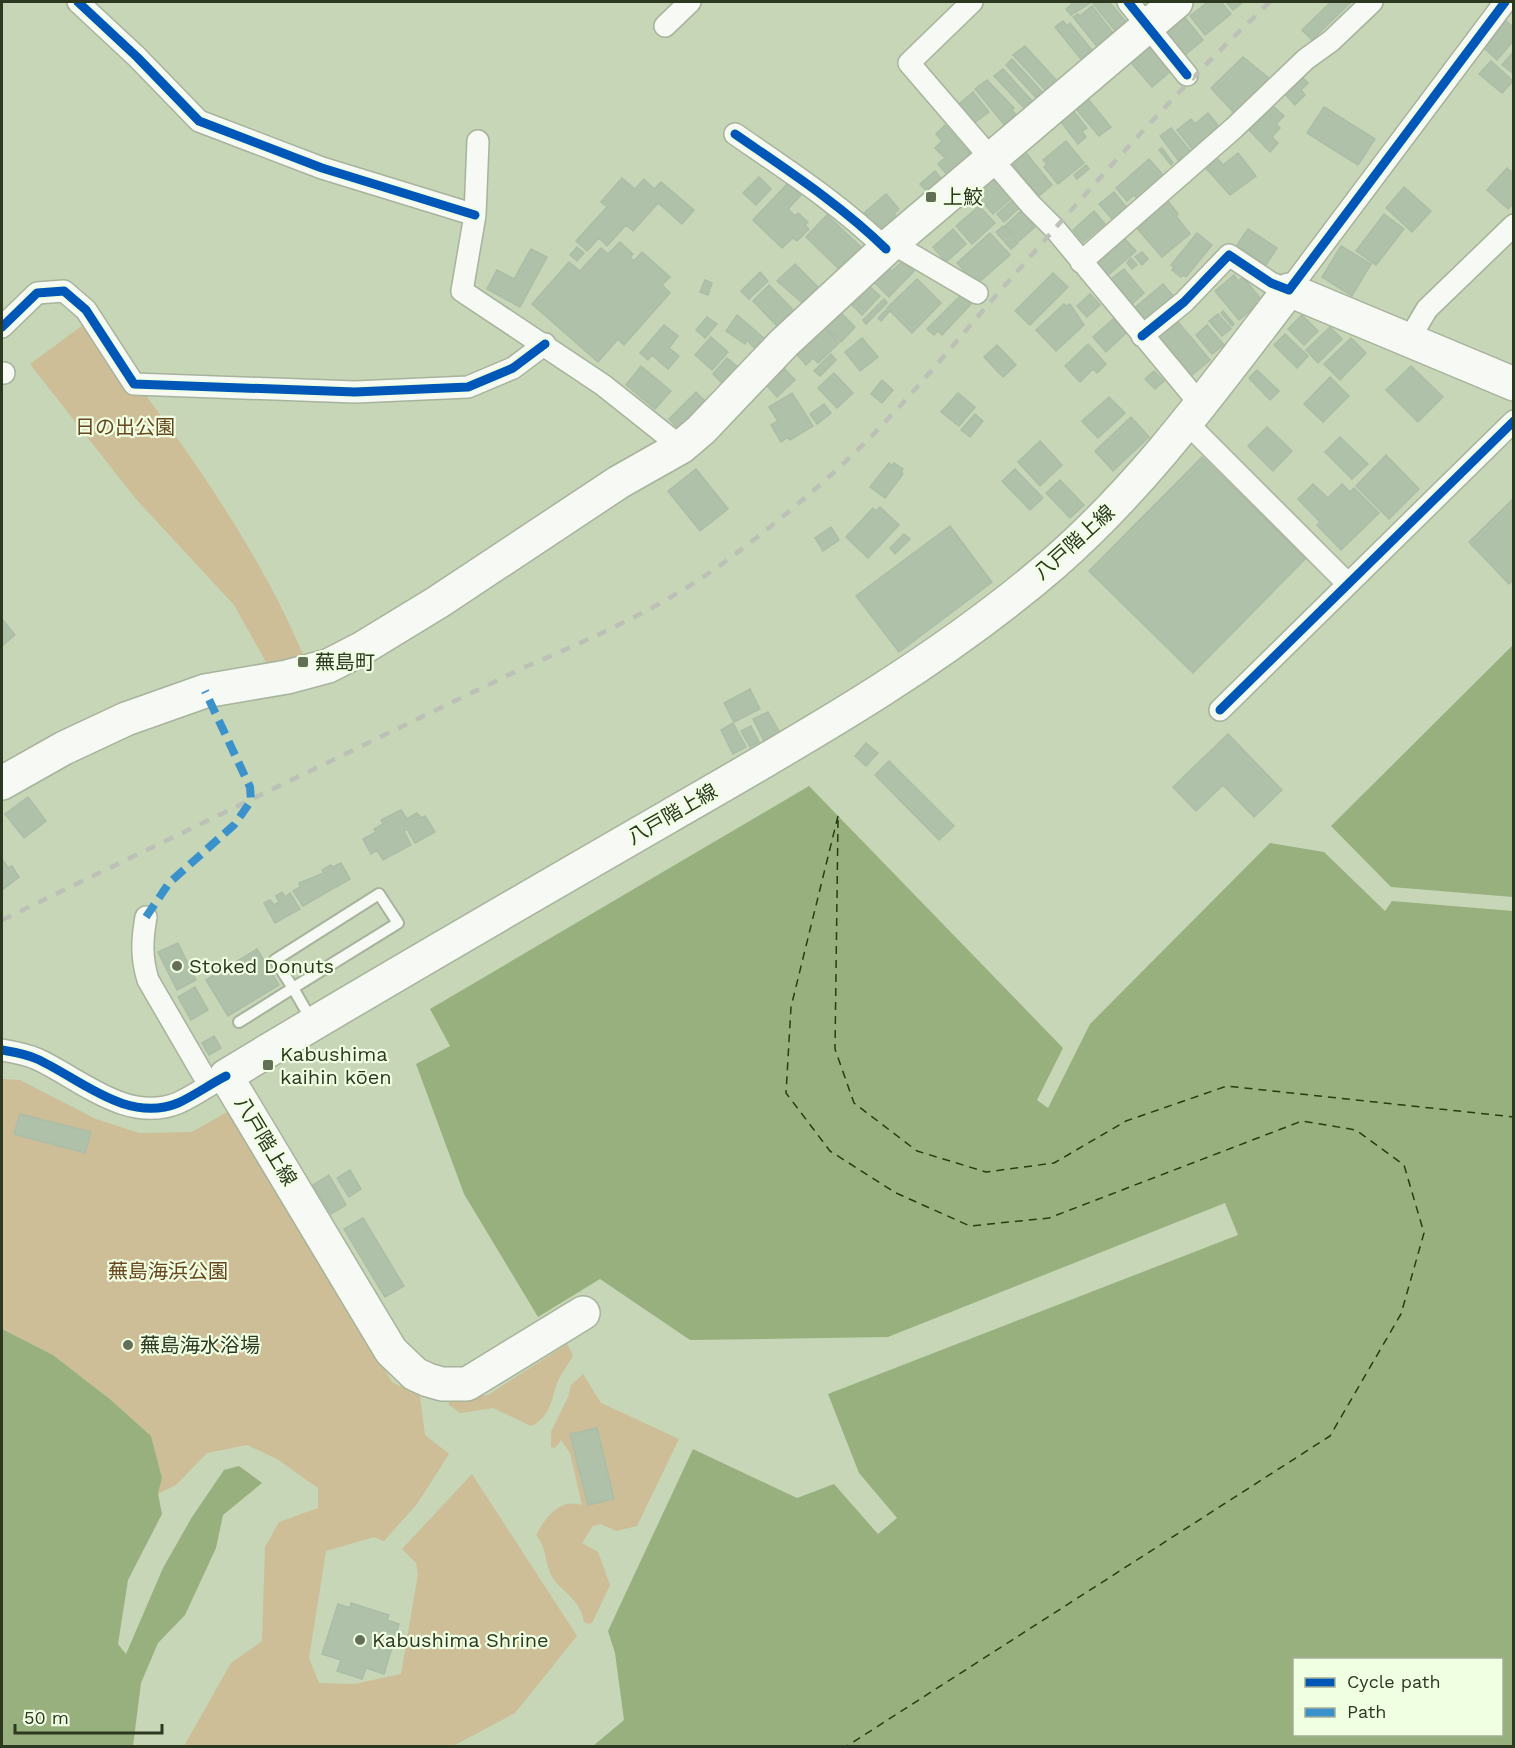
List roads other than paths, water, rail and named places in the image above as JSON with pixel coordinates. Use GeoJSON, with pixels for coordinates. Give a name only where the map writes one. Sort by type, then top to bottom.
{"type":"FeatureCollection","features":[{"type":"Feature","properties":{"kind":"main road"},"geometry":{"type":"LineString","coordinates":[[2,783],[64,748],[126,719],[205,691],[306,672],[353,653],[438,602],[619,482],[681,447],[701,430],[784,343],[889,246],[992,160],[1138,13],[1176,2]]}},
{"type":"Feature","properties":{"kind":"main road"},"geometry":{"type":"LineString","coordinates":[[1289,290],[1514,384]]}},
{"type":"Feature","properties":{"kind":"main road","name":"八戸階上線"},"geometry":{"type":"LineString","coordinates":[[583,1313],[467,1384],[442,1384],[415,1374],[391,1351],[217,1081],[710,792],[932,657],[1052,564],[1110,511],[1194,415],[1289,290]]}},
{"type":"Feature","properties":{"kind":"street"},"geometry":{"type":"LineString","coordinates":[[78,2],[137,57],[199,121],[322,168],[475,215]]}},
{"type":"Feature","properties":{"kind":"street"},"geometry":{"type":"LineString","coordinates":[[665,26],[690,2]]}},
{"type":"Feature","properties":{"kind":"street"},"geometry":{"type":"LineString","coordinates":[[1081,262],[1372,2]]}},
{"type":"Feature","properties":{"kind":"street"},"geometry":{"type":"LineString","coordinates":[[1142,336],[1184,302],[1229,255],[1271,283],[1289,290],[1505,2]]}},
{"type":"Feature","properties":{"kind":"street"},"geometry":{"type":"LineString","coordinates":[[968,3],[909,63],[1142,336],[1194,415],[1347,583]]}},
{"type":"Feature","properties":{"kind":"street"},"geometry":{"type":"LineString","coordinates":[[1138,13],[1187,75]]}},
{"type":"Feature","properties":{"kind":"street"},"geometry":{"type":"LineString","coordinates":[[735,134],[815,189],[889,246],[977,292]]}},
{"type":"Feature","properties":{"kind":"street"},"geometry":{"type":"LineString","coordinates":[[478,141],[475,215],[462,291],[545,344],[603,385],[681,447]]}},
{"type":"Feature","properties":{"kind":"street"},"geometry":{"type":"LineString","coordinates":[[1408,341],[1427,309],[1514,225]]}},
{"type":"Feature","properties":{"kind":"street"},"geometry":{"type":"LineString","coordinates":[[2,327],[37,293],[64,291],[86,310],[134,384],[344,392],[468,387],[513,368],[545,344]]}},
{"type":"Feature","properties":{"kind":"street"},"geometry":{"type":"LineString","coordinates":[[1220,710],[1514,421]]}},
{"type":"Feature","properties":{"kind":"street"},"geometry":{"type":"LineString","coordinates":[[2,1050],[38,1059],[94,1091],[121,1103],[143,1107],[177,1104],[217,1081],[148,980],[142,960],[142,939],[146,918]]}},
{"type":"Feature","properties":{"kind":"lane"},"geometry":{"type":"LineString","coordinates":[[239,1022],[292,988],[398,923],[379,894],[275,960],[292,988],[314,1024]]}},
{"type":"Feature","properties":{"kind":"railway"},"geometry":{"type":"LineString","coordinates":[[2,920],[525,667],[633,618],[710,573],[813,491],[868,439],[1132,143],[1234,36],[1270,2]]}},
{"type":"Feature","properties":{"kind":"place","name":"上鮫"},"geometry":{"type":"Point","coordinates":[931,197]}},
{"type":"Feature","properties":{"kind":"place","name":"蕪島町"},"geometry":{"type":"Point","coordinates":[303,662]}},
{"type":"Feature","properties":{"kind":"place","name":"Stoked Donuts"},"geometry":{"type":"Point","coordinates":[177,966]}},
{"type":"Feature","properties":{"kind":"place","name":"Kabushima kaihin kōen"},"geometry":{"type":"Point","coordinates":[268,1065]}},
{"type":"Feature","properties":{"kind":"place","name":"蕪島海水浴場"},"geometry":{"type":"Point","coordinates":[128,1345]}},
{"type":"Feature","properties":{"kind":"place","name":"Kabushima Shrine"},"geometry":{"type":"Point","coordinates":[360,1640]}},
{"type":"Feature","properties":{"kind":"park label","name":"日の出公園"},"geometry":{"type":"Point","coordinates":[125,427]}},
{"type":"Feature","properties":{"kind":"park label","name":"蕪島海浜公園"},"geometry":{"type":"Point","coordinates":[168,1271]}}]}
